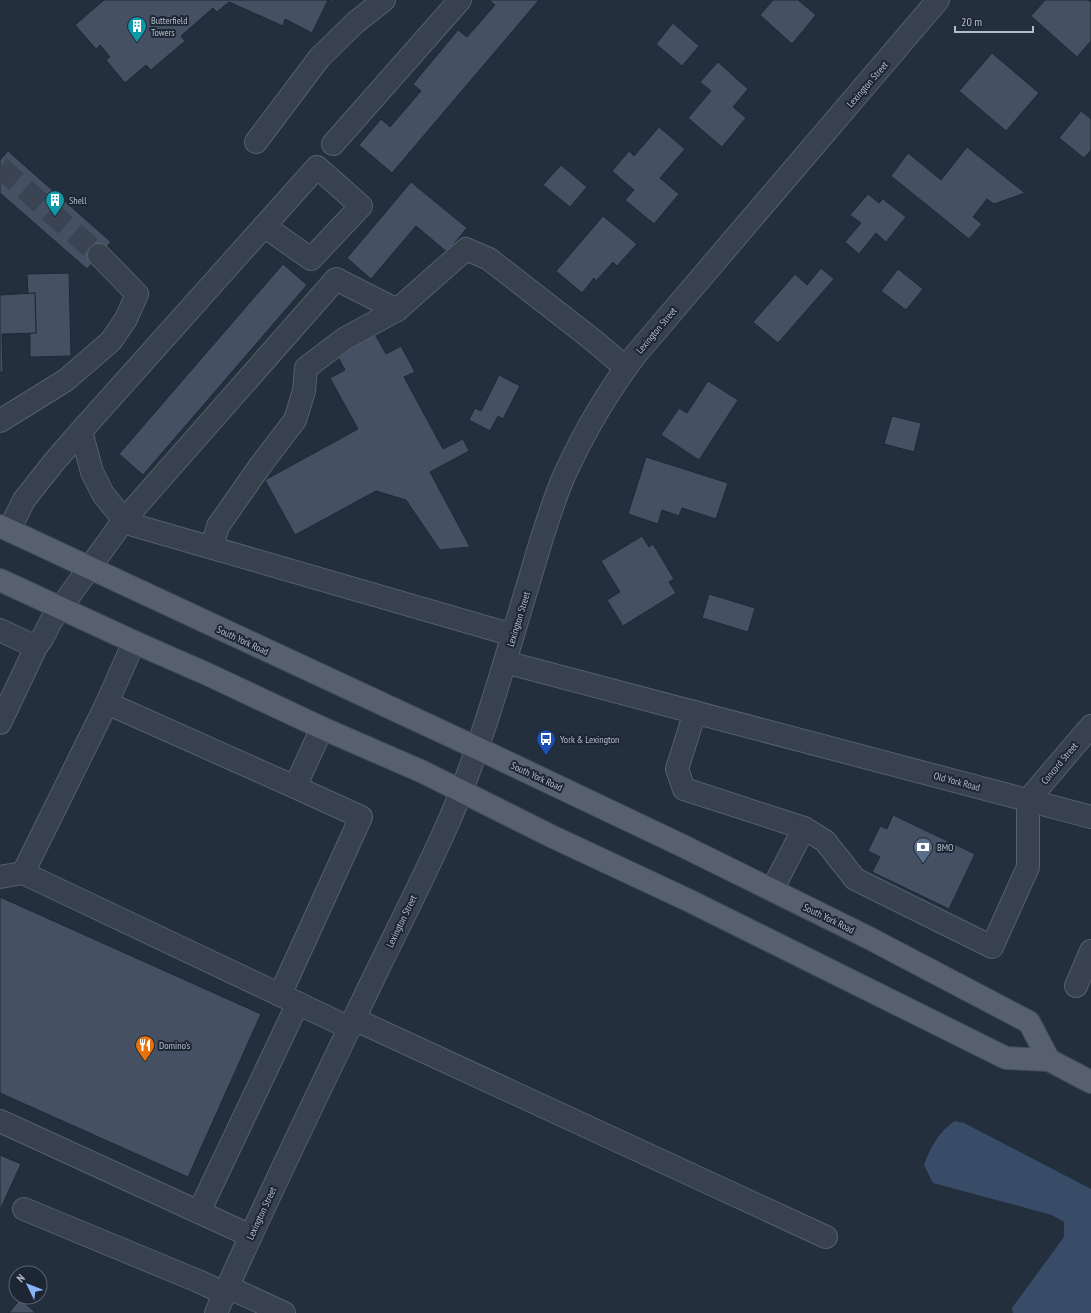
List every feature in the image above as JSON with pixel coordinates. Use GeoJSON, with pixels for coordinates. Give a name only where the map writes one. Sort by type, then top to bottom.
{"type":"FeatureCollection","features":[{"type":"Feature","properties":{"kind":"main road","name":"South York Road"},"geometry":{"type":"LineString","coordinates":[[4,528],[688,848],[869,938],[1029,1022],[1049,1060]]}},
{"type":"Feature","properties":{"kind":"main road"},"geometry":{"type":"LineString","coordinates":[[0,580],[322,728],[461,790],[551,836],[690,901],[1006,1058],[1049,1060],[1091,1082]]}},
{"type":"Feature","properties":{"kind":"street"},"geometry":{"type":"LineString","coordinates":[[256,142],[320,57],[356,22],[384,0]]}},
{"type":"Feature","properties":{"kind":"street"},"geometry":{"type":"LineString","coordinates":[[333,144],[460,0]]}},
{"type":"Feature","properties":{"kind":"street","name":"Lexington Street"},"geometry":{"type":"LineString","coordinates":[[216,1313],[250,1236],[450,820],[477,748],[505,662],[547,521],[563,478],[596,413],[637,353],[938,0]]}},
{"type":"Feature","properties":{"kind":"street"},"geometry":{"type":"LineString","coordinates":[[4,528],[54,462],[264,226]]}},
{"type":"Feature","properties":{"kind":"street"},"geometry":{"type":"LineString","coordinates":[[212,547],[218,526],[260,466],[295,420],[304,391],[306,368],[344,339],[397,310],[466,249],[489,259],[593,340],[626,368]]}},
{"type":"Feature","properties":{"kind":"street"},"geometry":{"type":"LineString","coordinates":[[0,421],[66,380],[111,341],[126,319],[137,294],[99,255]]}},
{"type":"Feature","properties":{"kind":"street"},"geometry":{"type":"LineString","coordinates":[[0,723],[36,648],[60,608],[124,520],[336,279],[397,310]]}},
{"type":"Feature","properties":{"kind":"street"},"geometry":{"type":"LineString","coordinates":[[81,431],[92,472],[103,494],[124,520],[133,525],[513,635]]}},
{"type":"Feature","properties":{"kind":"street"},"geometry":{"type":"LineString","coordinates":[[0,630],[36,648]]}},
{"type":"Feature","properties":{"kind":"street"},"geometry":{"type":"LineString","coordinates":[[23,873],[107,703],[134,642]]}},
{"type":"Feature","properties":{"kind":"street"},"geometry":{"type":"LineString","coordinates":[[505,662],[695,712],[677,769],[684,789],[804,828],[825,842],[855,879],[992,948],[1028,867],[1028,800]]}},
{"type":"Feature","properties":{"kind":"street"},"geometry":{"type":"LineString","coordinates":[[107,703],[361,817],[289,999],[199,1212]]}},
{"type":"Feature","properties":{"kind":"street","name":"Old York Road"},"geometry":{"type":"LineString","coordinates":[[695,712],[1091,817]]}},
{"type":"Feature","properties":{"kind":"street","name":"Concord Street"},"geometry":{"type":"LineString","coordinates":[[1028,800],[1091,726]]}},
{"type":"Feature","properties":{"kind":"street"},"geometry":{"type":"LineString","coordinates":[[295,787],[322,728]]}},
{"type":"Feature","properties":{"kind":"street"},"geometry":{"type":"LineString","coordinates":[[772,890],[804,828]]}},
{"type":"Feature","properties":{"kind":"street"},"geometry":{"type":"LineString","coordinates":[[0,877],[23,873],[289,999],[352,1023],[826,1237]]}},
{"type":"Feature","properties":{"kind":"street"},"geometry":{"type":"LineString","coordinates":[[1076,986],[1091,951]]}},
{"type":"Feature","properties":{"kind":"street"},"geometry":{"type":"LineString","coordinates":[[0,1121],[250,1236]]}},
{"type":"Feature","properties":{"kind":"street"},"geometry":{"type":"LineString","coordinates":[[24,1209],[198,1281],[226,1290],[284,1313]]}},
{"type":"Feature","properties":{"kind":"water"},"geometry":{"type":"Polygon","coordinates":[[[955,1121],[964,1123],[1091,1189],[1091,1313],[1013,1313],[1012,1308],[1064,1237],[1064,1222],[1052,1215],[933,1183],[924,1165],[936,1140],[949,1125],[955,1121]]]}},
{"type":"Feature","properties":{"kind":"building","name":"Butterfield Towers"},"geometry":{"type":"Polygon","coordinates":[[[104,0],[328,0],[312,33],[285,19],[283,26],[229,2],[217,12],[213,8],[181,36],[185,41],[151,70],[146,65],[125,83],[106,60],[110,57],[100,45],[96,49],[75,25],[104,0]]]}},
{"type":"Feature","properties":{"kind":"building"},"geometry":{"type":"Polygon","coordinates":[[[489,0],[539,0],[392,173],[359,145],[381,119],[390,127],[421,91],[413,84],[458,30],[467,37],[495,5],[489,0]]]}},
{"type":"Feature","properties":{"kind":"building"},"geometry":{"type":"Polygon","coordinates":[[[773,0],[798,0],[816,15],[792,44],[760,15],[773,0]]]}},
{"type":"Feature","properties":{"kind":"building"},"geometry":{"type":"Polygon","coordinates":[[[1045,0],[1088,0],[1091,2],[1091,41],[1077,57],[1031,16],[1045,0]]]}},
{"type":"Feature","properties":{"kind":"building"},"geometry":{"type":"Polygon","coordinates":[[[673,23],[699,46],[682,66],[656,44],[673,23]]]}},
{"type":"Feature","properties":{"kind":"building"},"geometry":{"type":"Polygon","coordinates":[[[992,53],[1039,93],[1006,131],[959,91],[992,53]]]}},
{"type":"Feature","properties":{"kind":"building"},"geometry":{"type":"Polygon","coordinates":[[[718,62],[748,89],[733,107],[746,118],[722,147],[688,118],[711,91],[700,82],[718,62]]]}},
{"type":"Feature","properties":{"kind":"building"},"geometry":{"type":"Polygon","coordinates":[[[1081,111],[1091,119],[1091,150],[1084,158],[1059,138],[1081,111]]]}},
{"type":"Feature","properties":{"kind":"building"},"geometry":{"type":"Polygon","coordinates":[[[659,127],[685,149],[660,178],[679,194],[654,224],[625,200],[634,190],[612,171],[629,151],[634,156],[659,127]]]}},
{"type":"Feature","properties":{"kind":"building"},"geometry":{"type":"Polygon","coordinates":[[[967,147],[1025,193],[994,204],[987,199],[973,217],[982,224],[969,239],[891,176],[908,153],[941,180],[967,147]]]}},
{"type":"Feature","properties":{"kind":"building","name":"Shell"},"geometry":{"type":"Polygon","coordinates":[[[8,151],[111,242],[87,269],[0,193],[0,160],[8,151]]]}},
{"type":"Feature","properties":{"kind":"building"},"geometry":{"type":"Polygon","coordinates":[[[561,165],[587,187],[570,207],[543,185],[561,165]]]}},
{"type":"Feature","properties":{"kind":"building"},"geometry":{"type":"Polygon","coordinates":[[[411,182],[467,228],[447,252],[416,226],[371,279],[347,258],[411,182]]]}},
{"type":"Feature","properties":{"kind":"building"},"geometry":{"type":"Polygon","coordinates":[[[868,194],[879,203],[883,199],[906,217],[886,242],[876,233],[859,254],[845,242],[861,223],[850,215],[868,194]]]}},
{"type":"Feature","properties":{"kind":"building"},"geometry":{"type":"Polygon","coordinates":[[[603,216],[637,244],[617,266],[613,262],[596,281],[594,278],[582,293],[556,271],[603,216]]]}},
{"type":"Feature","properties":{"kind":"building"},"geometry":{"type":"Polygon","coordinates":[[[283,264],[307,285],[143,475],[119,454],[283,264]]]}},
{"type":"Feature","properties":{"kind":"building"},"geometry":{"type":"Polygon","coordinates":[[[821,268],[834,279],[778,343],[753,322],[795,274],[807,285],[821,268]]]}},
{"type":"Feature","properties":{"kind":"building"},"geometry":{"type":"Polygon","coordinates":[[[898,269],[923,289],[906,310],[881,291],[898,269]]]}},
{"type":"Feature","properties":{"kind":"building"},"geometry":{"type":"Polygon","coordinates":[[[69,273],[71,356],[30,357],[30,333],[36,333],[35,293],[28,294],[27,274],[69,273]]]}},
{"type":"Feature","properties":{"kind":"building"},"geometry":{"type":"Polygon","coordinates":[[[35,293],[36,333],[2,334],[3,372],[0,372],[0,295],[35,293]]]}},
{"type":"Feature","properties":{"kind":"building"},"geometry":{"type":"Polygon","coordinates":[[[372,329],[386,354],[401,346],[415,372],[404,377],[443,449],[463,439],[469,451],[430,472],[470,547],[440,550],[406,500],[376,491],[295,535],[265,480],[358,429],[330,378],[345,370],[334,350],[372,329]]]}},
{"type":"Feature","properties":{"kind":"building"},"geometry":{"type":"Polygon","coordinates":[[[499,375],[520,386],[503,419],[498,416],[490,431],[469,420],[475,408],[481,411],[499,375]]]}},
{"type":"Feature","properties":{"kind":"building"},"geometry":{"type":"Polygon","coordinates":[[[708,381],[738,400],[699,460],[661,435],[679,408],[687,413],[708,381]]]}},
{"type":"Feature","properties":{"kind":"building"},"geometry":{"type":"Polygon","coordinates":[[[892,416],[921,423],[914,452],[884,444],[892,416]]]}},
{"type":"Feature","properties":{"kind":"building"},"geometry":{"type":"Polygon","coordinates":[[[646,457],[728,483],[716,519],[682,508],[679,516],[662,510],[658,524],[628,514],[646,457]]]}},
{"type":"Feature","properties":{"kind":"building"},"geometry":{"type":"Polygon","coordinates":[[[642,536],[649,547],[653,544],[674,579],[669,582],[676,593],[623,626],[607,600],[620,592],[601,561],[642,536]]]}},
{"type":"Feature","properties":{"kind":"building"},"geometry":{"type":"Polygon","coordinates":[[[709,594],[755,608],[748,632],[702,618],[709,594]]]}},
{"type":"Feature","properties":{"kind":"building","name":"BMO"},"geometry":{"type":"Polygon","coordinates":[[[893,815],[975,854],[949,909],[872,872],[880,857],[868,851],[880,826],[887,829],[893,815]]]}},
{"type":"Feature","properties":{"kind":"building"},"geometry":{"type":"Polygon","coordinates":[[[0,897],[261,1014],[188,1177],[0,1093],[0,897]]]}},
{"type":"Feature","properties":{"kind":"building"},"geometry":{"type":"Polygon","coordinates":[[[0,1155],[21,1164],[0,1210],[0,1155]]]}},
{"type":"Feature","properties":{"kind":"building"},"geometry":{"type":"Polygon","coordinates":[[[15,1305],[27,1305],[36,1313],[9,1313],[15,1305]]]}},
{"type":"Feature","properties":{"kind":"tunnel"},"geometry":{"type":"LineString","coordinates":[[0,167],[99,255]]}},
{"type":"Feature","properties":{"kind":"place","name":"Butterfield Towers"},"geometry":{"type":"Point","coordinates":[137,43]}},
{"type":"Feature","properties":{"kind":"place","name":"Shell"},"geometry":{"type":"Point","coordinates":[55,217]}},
{"type":"Feature","properties":{"kind":"place","name":"York & Lexington"},"geometry":{"type":"Point","coordinates":[546,756]}},
{"type":"Feature","properties":{"kind":"place","name":"BMO"},"geometry":{"type":"Point","coordinates":[923,864]}},
{"type":"Feature","properties":{"kind":"place","name":"Domino's"},"geometry":{"type":"Point","coordinates":[145,1062]}}]}
